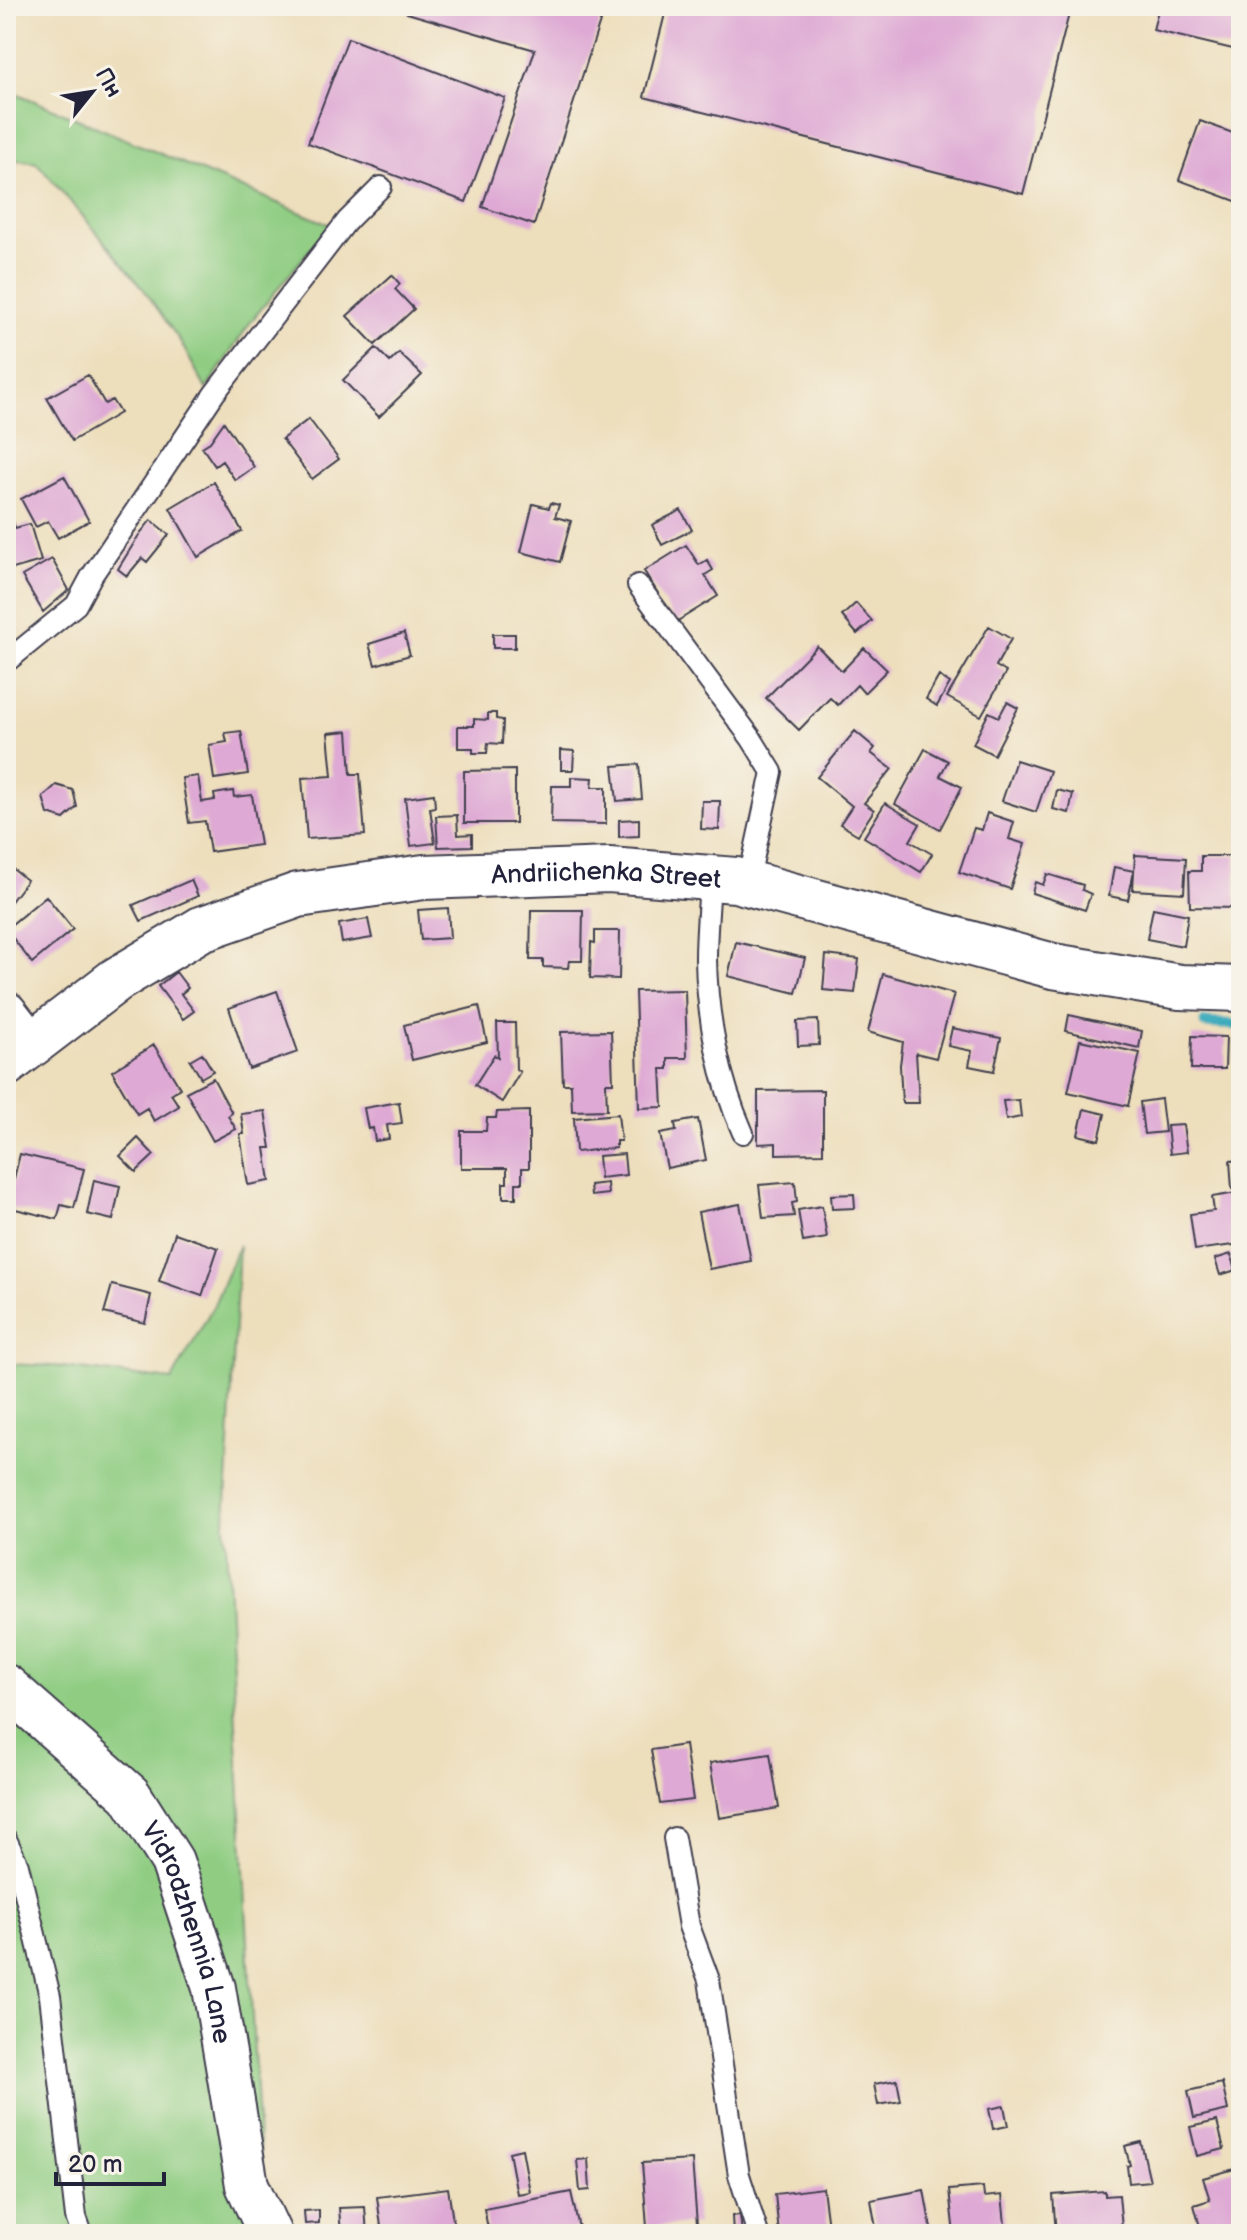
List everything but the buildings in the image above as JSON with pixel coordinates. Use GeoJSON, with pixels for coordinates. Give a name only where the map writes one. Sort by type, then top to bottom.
{"type":"FeatureCollection","features":[{"type":"Feature","properties":{"kind":"street","name":"Andriichenka Street"},"geometry":{"type":"LineString","coordinates":[[14,1041],[201,929],[298,895],[424,877],[609,870],[729,881],[1053,966],[1180,987],[1241,989]]}},
{"type":"Feature","properties":{"kind":"street","name":"Vidrodzhennia Lane"},"geometry":{"type":"LineString","coordinates":[[6,1686],[130,1795],[172,1861],[214,1988],[247,2185],[270,2234]]}},
{"type":"Feature","properties":{"kind":"lane"},"geometry":{"type":"LineString","coordinates":[[6,662],[76,605],[91,577],[214,394],[347,221],[381,187]]}},
{"type":"Feature","properties":{"kind":"lane"},"geometry":{"type":"LineString","coordinates":[[638,585],[751,738],[772,772],[729,881],[706,959],[719,1063],[743,1133]]}},
{"type":"Feature","properties":{"kind":"lane"},"geometry":{"type":"LineString","coordinates":[[674,1838],[689,1926],[709,1980],[739,2175],[758,2234]]}},
{"type":"Feature","properties":{"kind":"lane"},"geometry":{"type":"LineString","coordinates":[[6,1839],[18,1865],[50,1996],[76,2217],[82,2234]]}},
{"type":"Feature","properties":{"kind":"green space"},"geometry":{"type":"Polygon","coordinates":[[[6,89],[330,225],[252,320],[206,389],[180,341],[142,287],[37,163],[19,160],[6,162],[6,89]]]}},
{"type":"Feature","properties":{"kind":"green space"},"geometry":{"type":"Polygon","coordinates":[[[239,1245],[225,1524],[264,2234],[6,2234],[6,1364],[54,1366],[172,1380],[214,1305],[239,1245]]]}},
{"type":"Feature","properties":{"kind":"waterway"},"geometry":{"type":"LineString","coordinates":[[1205,1023],[1241,1025]]}}]}
